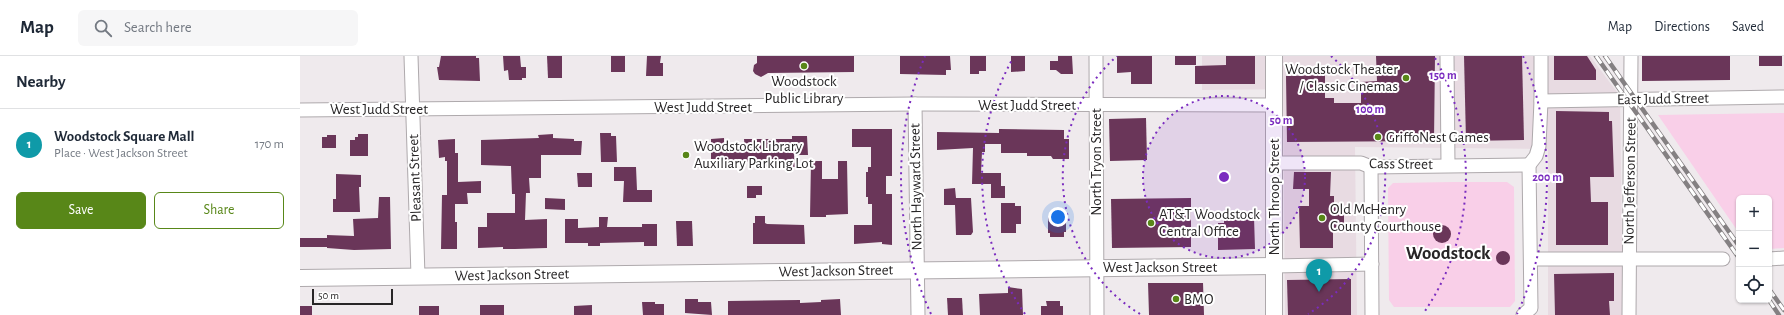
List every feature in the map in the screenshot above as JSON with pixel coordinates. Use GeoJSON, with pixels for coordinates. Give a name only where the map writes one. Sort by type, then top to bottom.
{"type":"FeatureCollection","features":[{"type":"Feature","properties":{"kind":"street","name":"Pleasant Street"},"geometry":{"type":"LineString","coordinates":[[411,56],[418,276]]}},
{"type":"Feature","properties":{"kind":"street","name":"North Tryon Street"},"geometry":{"type":"LineString","coordinates":[[1096,56],[1097,315]]}},
{"type":"Feature","properties":{"kind":"street","name":"North Throop Street"},"geometry":{"type":"LineString","coordinates":[[1274,56],[1274,315]]}},
{"type":"Feature","properties":{"kind":"street"},"geometry":{"type":"LineString","coordinates":[[1447,56],[1448,165]]}},
{"type":"Feature","properties":{"kind":"street"},"geometry":{"type":"LineString","coordinates":[[1523,315],[1531,308],[1529,165],[1536,156],[1539,146],[1541,56]]}},
{"type":"Feature","properties":{"kind":"street","name":"North Jefferson Street"},"geometry":{"type":"LineString","coordinates":[[1629,315],[1631,56]]}},
{"type":"Feature","properties":{"kind":"street","name":"East Judd Street"},"geometry":{"type":"LineString","coordinates":[[1541,101],[1784,98]]}},
{"type":"Feature","properties":{"kind":"street","name":"West Judd Street"},"geometry":{"type":"LineString","coordinates":[[300,110],[915,104],[1096,106],[1274,105]]}},
{"type":"Feature","properties":{"kind":"street","name":"North Hayward Street"},"geometry":{"type":"LineString","coordinates":[[915,104],[918,315]]}},
{"type":"Feature","properties":{"kind":"street","name":"Cass Street"},"geometry":{"type":"LineString","coordinates":[[1274,163],[1361,163],[1371,167],[1529,165]]}},
{"type":"Feature","properties":{"kind":"street"},"geometry":{"type":"LineString","coordinates":[[1371,167],[1372,315]]}},
{"type":"Feature","properties":{"kind":"street"},"geometry":{"type":"LineString","coordinates":[[1772,259],[1784,258]]}},
{"type":"Feature","properties":{"kind":"street"},"geometry":{"type":"LineString","coordinates":[[1531,259],[1723,259]]}},
{"type":"Feature","properties":{"kind":"street","name":"West Jackson Street"},"geometry":{"type":"LineString","coordinates":[[300,278],[1372,264]]}},
{"type":"Feature","properties":{"kind":"shaded area"},"geometry":{"type":"Polygon","coordinates":[[[1202,56],[1590,56],[1620,96],[1623,315],[1548,315],[1548,149],[1355,147],[1357,315],[1285,315],[1283,89],[1202,90],[1202,56]]]}},
{"type":"Feature","properties":{"kind":"shaded area"},"geometry":{"type":"Polygon","coordinates":[[[1784,113],[1784,248],[1772,249],[1772,195],[1736,195],[1736,229],[1658,115],[1784,113]]]}},
{"type":"Feature","properties":{"kind":"shaded area"},"geometry":{"type":"Polygon","coordinates":[[[1507,182],[1514,187],[1515,301],[1510,307],[1394,307],[1389,300],[1388,188],[1393,183],[1507,182]]]}},
{"type":"Feature","properties":{"kind":"building"},"geometry":{"type":"Polygon","coordinates":[[[441,56],[476,56],[476,58],[479,58],[480,81],[439,80],[437,67],[439,67],[441,56]]]}},
{"type":"Feature","properties":{"kind":"building"},"geometry":{"type":"Polygon","coordinates":[[[503,56],[520,56],[521,67],[526,67],[526,78],[522,78],[522,80],[509,80],[508,70],[504,71],[503,56]]]}},
{"type":"Feature","properties":{"kind":"building"},"geometry":{"type":"Polygon","coordinates":[[[547,56],[562,56],[562,78],[548,78],[547,56]]]}},
{"type":"Feature","properties":{"kind":"building"},"geometry":{"type":"Polygon","coordinates":[[[611,56],[625,56],[625,72],[611,72],[611,56]]]}},
{"type":"Feature","properties":{"kind":"building"},"geometry":{"type":"Polygon","coordinates":[[[647,56],[661,56],[660,63],[663,63],[663,76],[646,76],[647,56]]]}},
{"type":"Feature","properties":{"kind":"building","name":"Woodstock Public Library"},"geometry":{"type":"Polygon","coordinates":[[[757,56],[854,56],[854,72],[768,73],[761,77],[753,71],[754,65],[757,63],[757,56]]]}},
{"type":"Feature","properties":{"kind":"building"},"geometry":{"type":"Polygon","coordinates":[[[900,56],[950,56],[951,70],[946,70],[946,75],[900,74],[900,56]]]}},
{"type":"Feature","properties":{"kind":"building"},"geometry":{"type":"Polygon","coordinates":[[[970,56],[986,56],[986,71],[979,71],[979,74],[970,74],[970,56]]]}},
{"type":"Feature","properties":{"kind":"building"},"geometry":{"type":"Polygon","coordinates":[[[1011,56],[1025,56],[1025,71],[1011,72],[1011,56]]]}},
{"type":"Feature","properties":{"kind":"building"},"geometry":{"type":"Polygon","coordinates":[[[1058,56],[1072,56],[1073,74],[1061,74],[1056,70],[1050,70],[1050,61],[1058,61],[1058,56]]]}},
{"type":"Feature","properties":{"kind":"building"},"geometry":{"type":"Polygon","coordinates":[[[1117,56],[1152,56],[1152,84],[1131,84],[1131,72],[1117,73],[1117,56]]]}},
{"type":"Feature","properties":{"kind":"building"},"geometry":{"type":"Polygon","coordinates":[[[1175,56],[1196,56],[1196,65],[1175,65],[1175,56]]]}},
{"type":"Feature","properties":{"kind":"building"},"geometry":{"type":"Polygon","coordinates":[[[1226,56],[1255,56],[1255,84],[1195,84],[1195,66],[1226,65],[1226,56]]]}},
{"type":"Feature","properties":{"kind":"building"},"geometry":{"type":"Polygon","coordinates":[[[1376,56],[1435,56],[1434,141],[1287,142],[1286,76],[1325,75],[1325,98],[1334,98],[1334,103],[1361,103],[1361,82],[1377,81],[1376,56]]]}},
{"type":"Feature","properties":{"kind":"building"},"geometry":{"type":"Polygon","coordinates":[[[1464,56],[1522,56],[1524,140],[1466,141],[1464,56]]]}},
{"type":"Feature","properties":{"kind":"building"},"geometry":{"type":"Polygon","coordinates":[[[1554,56],[1587,56],[1596,70],[1596,80],[1554,80],[1554,56]]]}},
{"type":"Feature","properties":{"kind":"building"},"geometry":{"type":"Polygon","coordinates":[[[1642,56],[1730,56],[1730,80],[1642,81],[1642,56]]]}},
{"type":"Feature","properties":{"kind":"building"},"geometry":{"type":"Polygon","coordinates":[[[1759,56],[1782,56],[1782,66],[1759,66],[1759,56]]]}},
{"type":"Feature","properties":{"kind":"building"},"geometry":{"type":"Polygon","coordinates":[[[1556,111],[1609,112],[1609,121],[1612,121],[1614,177],[1590,177],[1591,202],[1608,202],[1608,245],[1556,245],[1556,111]]]}},
{"type":"Feature","properties":{"kind":"building"},"geometry":{"type":"Polygon","coordinates":[[[1146,118],[1147,160],[1110,161],[1109,119],[1146,118]]]}},
{"type":"Feature","properties":{"kind":"building"},"geometry":{"type":"Polygon","coordinates":[[[852,129],[892,129],[892,176],[886,176],[886,194],[892,194],[892,245],[882,244],[882,242],[854,244],[854,225],[872,225],[872,204],[868,204],[868,197],[866,197],[866,172],[868,172],[868,167],[871,167],[871,147],[852,147],[852,129]]]}},
{"type":"Feature","properties":{"kind":"building"},"geometry":{"type":"Polygon","coordinates":[[[999,129],[1064,130],[1064,139],[1069,139],[1069,159],[1053,159],[1051,156],[1027,156],[1027,153],[1001,153],[1001,144],[985,144],[985,152],[982,152],[981,173],[1001,173],[1001,186],[1005,186],[1005,198],[991,198],[991,184],[972,184],[973,148],[937,150],[937,132],[999,133],[999,129]]]}},
{"type":"Feature","properties":{"kind":"building"},"geometry":{"type":"Polygon","coordinates":[[[600,133],[611,133],[611,136],[616,136],[617,162],[601,162],[600,133]]]}},
{"type":"Feature","properties":{"kind":"building"},"geometry":{"type":"Polygon","coordinates":[[[358,134],[368,134],[368,156],[350,156],[350,140],[355,140],[355,137],[358,137],[358,134]]]}},
{"type":"Feature","properties":{"kind":"building"},"geometry":{"type":"Polygon","coordinates":[[[553,134],[553,138],[582,141],[581,155],[541,155],[541,178],[529,178],[530,193],[526,193],[525,220],[547,219],[547,248],[478,248],[478,227],[487,227],[487,213],[515,213],[515,194],[512,194],[511,166],[481,165],[481,140],[539,138],[538,135],[553,134]]]}},
{"type":"Feature","properties":{"kind":"building"},"geometry":{"type":"Polygon","coordinates":[[[327,135],[336,135],[336,148],[322,148],[322,137],[327,137],[327,135]]]}},
{"type":"Feature","properties":{"kind":"building"},"geometry":{"type":"Polygon","coordinates":[[[792,136],[807,136],[808,155],[794,155],[795,167],[763,167],[763,162],[722,161],[722,159],[711,159],[711,139],[724,138],[724,150],[745,150],[744,139],[792,139],[792,136]]]}},
{"type":"Feature","properties":{"kind":"building"},"geometry":{"type":"Polygon","coordinates":[[[455,139],[455,153],[458,153],[458,182],[481,181],[481,193],[467,193],[468,204],[455,204],[457,249],[441,249],[442,195],[447,195],[447,161],[445,161],[445,157],[439,158],[438,140],[455,139]]]}},
{"type":"Feature","properties":{"kind":"building"},"geometry":{"type":"Polygon","coordinates":[[[811,161],[822,161],[822,179],[838,179],[838,161],[847,161],[848,214],[826,215],[826,217],[810,217],[811,161]]]}},
{"type":"Feature","properties":{"kind":"building"},"geometry":{"type":"Polygon","coordinates":[[[614,167],[636,167],[637,190],[652,190],[652,202],[623,202],[624,181],[614,181],[614,167]]]}},
{"type":"Feature","properties":{"kind":"building","name":"Old McHenry County Courthouse"},"geometry":{"type":"Polygon","coordinates":[[[1294,172],[1331,172],[1330,196],[1334,196],[1334,206],[1344,206],[1344,231],[1333,231],[1333,248],[1300,248],[1299,206],[1309,206],[1309,189],[1293,189],[1294,172]]]}},
{"type":"Feature","properties":{"kind":"building"},"geometry":{"type":"Polygon","coordinates":[[[577,173],[592,173],[592,187],[578,187],[577,173]]]}},
{"type":"Feature","properties":{"kind":"building"},"geometry":{"type":"Polygon","coordinates":[[[336,174],[361,175],[361,187],[359,187],[360,212],[333,212],[333,199],[336,199],[336,174]]]}},
{"type":"Feature","properties":{"kind":"building"},"geometry":{"type":"Polygon","coordinates":[[[747,186],[762,186],[762,195],[756,195],[756,198],[747,198],[747,186]]]}},
{"type":"Feature","properties":{"kind":"building"},"geometry":{"type":"Polygon","coordinates":[[[955,188],[956,198],[971,198],[973,232],[971,235],[956,235],[955,205],[944,205],[944,189],[955,188]]]}},
{"type":"Feature","properties":{"kind":"building"},"geometry":{"type":"Polygon","coordinates":[[[379,197],[390,197],[391,249],[354,250],[327,247],[300,247],[300,238],[327,238],[327,235],[354,236],[353,219],[378,218],[379,197]]]}},
{"type":"Feature","properties":{"kind":"building"},"geometry":{"type":"Polygon","coordinates":[[[545,198],[565,199],[565,210],[545,209],[545,198]]]}},
{"type":"Feature","properties":{"kind":"building","name":"AT&T Woodstock Central Office"},"geometry":{"type":"Polygon","coordinates":[[[1191,198],[1191,247],[1112,248],[1111,199],[1191,198]]]}},
{"type":"Feature","properties":{"kind":"building"},"geometry":{"type":"Polygon","coordinates":[[[1001,203],[1015,203],[1015,206],[1021,206],[1021,224],[1016,224],[1016,233],[1001,233],[1001,203]]]}},
{"type":"Feature","properties":{"kind":"building"},"geometry":{"type":"Polygon","coordinates":[[[755,216],[765,216],[765,223],[767,224],[804,225],[805,244],[753,244],[753,223],[755,223],[755,216]]]}},
{"type":"Feature","properties":{"kind":"building"},"geometry":{"type":"Polygon","coordinates":[[[599,217],[608,217],[607,227],[642,227],[642,224],[657,224],[657,246],[644,246],[644,242],[600,243],[600,246],[588,246],[588,243],[565,243],[565,219],[578,219],[578,228],[599,227],[599,217]]]}},
{"type":"Feature","properties":{"kind":"building"},"geometry":{"type":"Polygon","coordinates":[[[1048,217],[1066,217],[1066,232],[1064,232],[1064,237],[1050,237],[1050,233],[1048,233],[1048,217]]]}},
{"type":"Feature","properties":{"kind":"building"},"geometry":{"type":"Polygon","coordinates":[[[1254,217],[1255,249],[1218,250],[1218,223],[1224,223],[1224,218],[1254,217]]]}},
{"type":"Feature","properties":{"kind":"building"},"geometry":{"type":"Polygon","coordinates":[[[676,221],[692,221],[693,246],[677,246],[676,221]]]}},
{"type":"Feature","properties":{"kind":"building"},"geometry":{"type":"Polygon","coordinates":[[[1442,225],[1448,228],[1451,234],[1448,240],[1442,243],[1436,240],[1433,234],[1436,228],[1442,225]]]}},
{"type":"Feature","properties":{"kind":"building"},"geometry":{"type":"Polygon","coordinates":[[[1503,251],[1508,253],[1510,258],[1508,263],[1503,265],[1498,263],[1496,258],[1498,253],[1503,251]]]}},
{"type":"Feature","properties":{"kind":"building"},"geometry":{"type":"Polygon","coordinates":[[[1614,273],[1614,301],[1609,301],[1610,315],[1555,315],[1554,274],[1614,273]]]}},
{"type":"Feature","properties":{"kind":"building"},"geometry":{"type":"Polygon","coordinates":[[[1351,279],[1351,315],[1288,315],[1287,280],[1351,279]]]}},
{"type":"Feature","properties":{"kind":"building","name":"BMO"},"geometry":{"type":"Polygon","coordinates":[[[1148,283],[1203,283],[1204,315],[1149,315],[1148,283]]]}},
{"type":"Feature","properties":{"kind":"building"},"geometry":{"type":"Polygon","coordinates":[[[1008,287],[1022,289],[1023,315],[980,315],[979,294],[1008,293],[1008,287]]]}},
{"type":"Feature","properties":{"kind":"building"},"geometry":{"type":"Polygon","coordinates":[[[947,298],[962,298],[963,315],[948,315],[947,298]]]}},
{"type":"Feature","properties":{"kind":"building"},"geometry":{"type":"Polygon","coordinates":[[[685,299],[698,299],[698,302],[711,302],[712,315],[685,313],[685,299]]]}},
{"type":"Feature","properties":{"kind":"building"},"geometry":{"type":"Polygon","coordinates":[[[840,299],[841,315],[728,315],[728,301],[800,300],[800,303],[840,299]]]}},
{"type":"Feature","properties":{"kind":"building"},"geometry":{"type":"Polygon","coordinates":[[[1046,301],[1060,301],[1060,306],[1063,306],[1063,315],[1041,315],[1041,306],[1047,306],[1046,301]]]}},
{"type":"Feature","properties":{"kind":"building"},"geometry":{"type":"Polygon","coordinates":[[[642,302],[664,304],[664,315],[643,315],[642,302]]]}},
{"type":"Feature","properties":{"kind":"building"},"geometry":{"type":"Polygon","coordinates":[[[480,305],[504,305],[504,315],[480,315],[480,305]]]}},
{"type":"Feature","properties":{"kind":"building"},"geometry":{"type":"Polygon","coordinates":[[[592,305],[592,315],[574,315],[574,306],[592,305]]]}},
{"type":"Feature","properties":{"kind":"building"},"geometry":{"type":"Polygon","coordinates":[[[300,306],[312,306],[312,315],[300,315],[300,306]]]}},
{"type":"Feature","properties":{"kind":"building"},"geometry":{"type":"Polygon","coordinates":[[[419,306],[439,306],[439,315],[419,315],[419,306]]]}},
{"type":"Feature","properties":{"kind":"railway"},"geometry":{"type":"LineString","coordinates":[[1596,56],[1736,254]]}},
{"type":"Feature","properties":{"kind":"railway"},"geometry":{"type":"LineString","coordinates":[[1605,56],[1736,242]]}},
{"type":"Feature","properties":{"kind":"railway"},"geometry":{"type":"LineString","coordinates":[[1772,293],[1784,310]]}},
{"type":"Feature","properties":{"kind":"railway"},"geometry":{"type":"LineString","coordinates":[[1771,303],[1779,315]]}},
{"type":"Feature","properties":{"kind":"place","name":"Woodstock Public Library"},"geometry":{"type":"Point","coordinates":[804,66]}},
{"type":"Feature","properties":{"kind":"place","name":"Woodstock Theater / Classic Cinemas"},"geometry":{"type":"Point","coordinates":[1406,78]}},
{"type":"Feature","properties":{"kind":"place","name":"GriffoNest Games"},"geometry":{"type":"Point","coordinates":[1378,137]}},
{"type":"Feature","properties":{"kind":"place","name":"Woodstock Library Auxiliary Parking Lot"},"geometry":{"type":"Point","coordinates":[686,155]}},
{"type":"Feature","properties":{"kind":"place","name":"Old McHenry County Courthouse"},"geometry":{"type":"Point","coordinates":[1322,218]}},
{"type":"Feature","properties":{"kind":"place","name":"AT&T Woodstock Central Office"},"geometry":{"type":"Point","coordinates":[1151,223]}},
{"type":"Feature","properties":{"kind":"place","name":"Woodstock Square Mall"},"geometry":{"type":"Point","coordinates":[1319,292]}},
{"type":"Feature","properties":{"kind":"place","name":"BMO"},"geometry":{"type":"Point","coordinates":[1176,299]}},
{"type":"Feature","properties":{"kind":"district","name":"Woodstock"},"geometry":{"type":"Point","coordinates":[1448,253]}}]}
